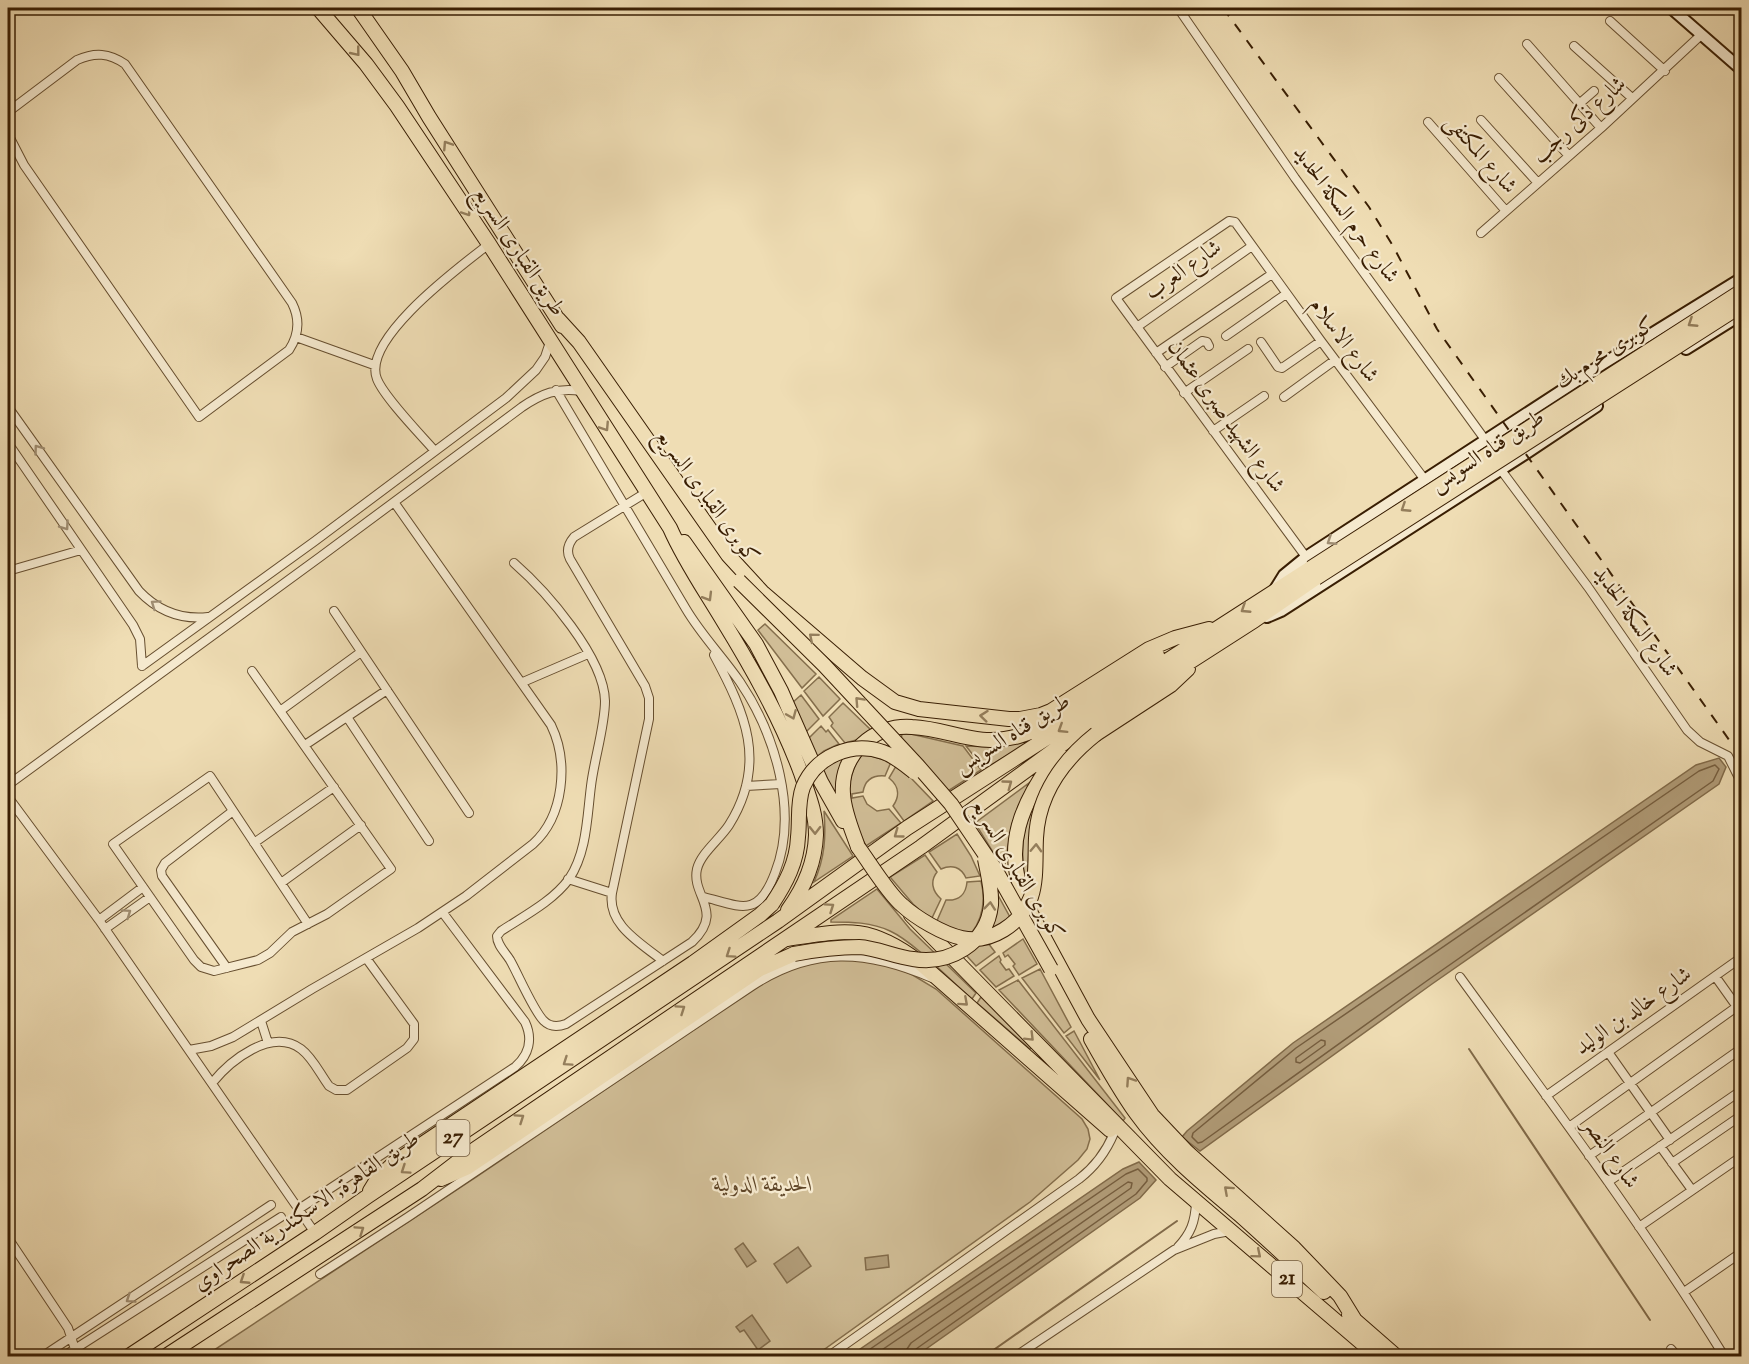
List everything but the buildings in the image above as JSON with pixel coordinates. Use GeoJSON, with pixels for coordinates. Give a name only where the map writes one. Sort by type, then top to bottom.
{"type":"FeatureCollection","features":[{"type":"Feature","properties":{"kind":"highway","name":"طريق القبارى السريع"},"geometry":{"type":"LineString","coordinates":[[358,8],[402,71],[558,319]]}},
{"type":"Feature","properties":{"kind":"highway","name":"طريق القبارى السريع"},"geometry":{"type":"LineString","coordinates":[[324,10],[381,82],[489,244],[670,528]]}},
{"type":"Feature","properties":{"kind":"highway","name":"كوبرى محرم بك"},"geometry":{"type":"LineString","coordinates":[[1311,568],[1742,291]]}},
{"type":"Feature","properties":{"kind":"highway","name":"كوبرى محرم بك"},"geometry":{"type":"LineString","coordinates":[[1311,568],[1742,305]]}},
{"type":"Feature","properties":{"kind":"highway","name":"كوبرى القبارى السريع"},"geometry":{"type":"LineString","coordinates":[[558,319],[587,366],[713,550],[739,581],[824,665],[934,783],[982,848],[1118,1086],[1136,1113],[1154,1135],[1199,1180],[1275,1245],[1356,1322]]}},
{"type":"Feature","properties":{"kind":"highway"},"geometry":{"type":"LineString","coordinates":[[558,319],[579,342],[728,555],[744,574],[828,650],[883,695],[895,702],[919,709],[1009,719],[1031,718],[1051,711],[1149,649],[1188,634],[1216,628]]}},
{"type":"Feature","properties":{"kind":"highway","name":"كوبرى القبارى السريع"},"geometry":{"type":"LineString","coordinates":[[670,528],[687,546],[734,609],[768,664],[821,782],[858,847],[902,905],[932,939],[1084,1090],[1144,1155],[1196,1203]]}},
{"type":"Feature","properties":{"kind":"highway"},"geometry":{"type":"LineString","coordinates":[[670,528],[685,559],[761,687],[792,749],[810,796],[815,823],[812,863],[796,899],[778,921]]}},
{"type":"Feature","properties":{"kind":"highway","name":"طريق قناه السويس"},"geometry":{"type":"LineString","coordinates":[[778,921],[907,828],[1311,568]]}},
{"type":"Feature","properties":{"kind":"highway","name":"طريق قناه السويس"},"geometry":{"type":"LineString","coordinates":[[782,940],[921,846],[1068,740],[1255,620],[1311,568]]}},
{"type":"Feature","properties":{"kind":"highway"},"geometry":{"type":"LineString","coordinates":[[858,847],[845,807],[842,786],[852,755],[868,739],[889,729],[912,727],[971,739],[1004,739],[1043,727],[1188,634]]}},
{"type":"Feature","properties":{"kind":"highway"},"geometry":{"type":"LineString","coordinates":[[902,905],[935,928],[963,939],[995,934],[1014,923],[1021,915],[1034,885],[1036,834],[1041,812],[1048,791],[1068,759],[1096,734],[1171,685],[1202,654]]}},
{"type":"Feature","properties":{"kind":"highway"},"geometry":{"type":"LineString","coordinates":[[1068,740],[1037,783],[1027,802],[1015,840],[1015,874],[1028,908],[1088,1019],[1152,1115],[1186,1152],[1294,1248],[1340,1296],[1356,1322],[1396,1356]]}},
{"type":"Feature","properties":{"kind":"highway"},"geometry":{"type":"LineString","coordinates":[[368,1196],[373,1184],[394,1163],[693,963],[772,904],[785,884],[796,851],[800,796],[807,780],[825,760],[849,749],[878,750],[897,758],[917,774],[934,783]]}},
{"type":"Feature","properties":{"kind":"highway"},"geometry":{"type":"LineString","coordinates":[[430,1183],[468,1167],[760,969],[794,954],[822,949],[861,947],[913,959],[933,961],[956,954],[975,939],[984,928],[988,917],[991,886],[982,848]]}},
{"type":"Feature","properties":{"kind":"highway","name":"طريق القاهرة, الاسكندرية الصحراوي"},"geometry":{"type":"LineString","coordinates":[[129,1356],[778,921]]}},
{"type":"Feature","properties":{"kind":"highway"},"geometry":{"type":"LineString","coordinates":[[782,940],[842,932],[878,937],[897,945],[1114,1133],[1144,1155]]}},
{"type":"Feature","properties":{"kind":"highway","name":"طريق القاهرة, الاسكندرية الصحراوي"},"geometry":{"type":"LineString","coordinates":[[166,1356],[430,1183],[465,1156],[782,940]]}},
{"type":"Feature","properties":{"kind":"highway","name":"21"},"geometry":{"type":"LineString","coordinates":[[1196,1203],[1377,1356]]}},
{"type":"Feature","properties":{"kind":"highway"},"geometry":{"type":"LineString","coordinates":[[311,1262],[320,1274]]}},
{"type":"Feature","properties":{"kind":"street","name":"شارع حرم السكة الحديد"},"geometry":{"type":"LineString","coordinates":[[1178,8],[1295,178],[1486,441]]}},
{"type":"Feature","properties":{"kind":"street"},"geometry":{"type":"LineString","coordinates":[[1671,8],[1742,70]]}},
{"type":"Feature","properties":{"kind":"street"},"geometry":{"type":"LineString","coordinates":[[1610,21],[1665,70]]}},
{"type":"Feature","properties":{"kind":"street","name":"شارع ذكى رجب"},"geometry":{"type":"LineString","coordinates":[[1481,233],[1601,128],[1701,35]]}},
{"type":"Feature","properties":{"kind":"street"},"geometry":{"type":"LineString","coordinates":[[1527,44],[1601,128]]}},
{"type":"Feature","properties":{"kind":"street"},"geometry":{"type":"LineString","coordinates":[[1574,46],[1632,98]]}},
{"type":"Feature","properties":{"kind":"street"},"geometry":{"type":"LineString","coordinates":[[8,112],[77,60],[87,56],[107,55],[125,64],[292,303],[297,316],[296,337],[289,350],[199,417],[24,165],[8,134]]}},
{"type":"Feature","properties":{"kind":"street"},"geometry":{"type":"LineString","coordinates":[[1499,78],[1569,156]]}},
{"type":"Feature","properties":{"kind":"street"},"geometry":{"type":"LineString","coordinates":[[1579,104],[1594,91]]}},
{"type":"Feature","properties":{"kind":"street"},"geometry":{"type":"LineString","coordinates":[[1481,120],[1538,183]]}},
{"type":"Feature","properties":{"kind":"street","name":"شارع المكتفى"},"geometry":{"type":"LineString","coordinates":[[1428,122],[1506,211]]}},
{"type":"Feature","properties":{"kind":"street","name":"شارع الاسلام"},"geometry":{"type":"LineString","coordinates":[[1116,298],[1229,221],[1235,222],[1320,341],[1425,480]]}},
{"type":"Feature","properties":{"kind":"street"},"geometry":{"type":"LineString","coordinates":[[434,450],[383,390],[375,376],[374,365],[379,351],[413,307],[489,244]]}},
{"type":"Feature","properties":{"kind":"street","name":"شارع العرب"},"geometry":{"type":"LineString","coordinates":[[1137,327],[1252,246]]}},
{"type":"Feature","properties":{"kind":"street"},"geometry":{"type":"LineString","coordinates":[[1155,353],[1272,274]]}},
{"type":"Feature","properties":{"kind":"street","name":"طريق قناه السويس"},"geometry":{"type":"LineString","coordinates":[[1311,568],[1425,480],[1601,365],[1742,278]]}},
{"type":"Feature","properties":{"kind":"street"},"geometry":{"type":"LineString","coordinates":[[1226,336],[1286,294]]}},
{"type":"Feature","properties":{"kind":"street","name":"شارع الشهيد صبرى عثمان"},"geometry":{"type":"LineString","coordinates":[[1116,298],[1311,568]]}},
{"type":"Feature","properties":{"kind":"street","name":"طريق قناه السويس"},"geometry":{"type":"LineString","coordinates":[[1255,620],[1281,610],[1742,314]]}},
{"type":"Feature","properties":{"kind":"street"},"geometry":{"type":"LineString","coordinates":[[296,337],[374,365]]}},
{"type":"Feature","properties":{"kind":"street"},"geometry":{"type":"LineString","coordinates":[[1165,367],[1202,341],[1207,342],[1209,346]]}},
{"type":"Feature","properties":{"kind":"street"},"geometry":{"type":"LineString","coordinates":[[1261,342],[1281,368],[1320,341]]}},
{"type":"Feature","properties":{"kind":"street"},"geometry":{"type":"LineString","coordinates":[[8,444],[137,632],[141,646],[142,666],[486,414],[531,376],[541,363],[550,342]]}},
{"type":"Feature","properties":{"kind":"street"},"geometry":{"type":"LineString","coordinates":[[1185,393],[1248,349]]}},
{"type":"Feature","properties":{"kind":"street"},"geometry":{"type":"LineString","coordinates":[[1284,397],[1335,360]]}},
{"type":"Feature","properties":{"kind":"street"},"geometry":{"type":"LineString","coordinates":[[556,390],[687,611],[740,682],[754,706],[773,752],[784,803],[783,835],[777,868],[768,887],[756,903],[745,907],[704,897]]}},
{"type":"Feature","properties":{"kind":"street"},"geometry":{"type":"LineString","coordinates":[[8,785],[522,407],[556,390],[581,391]]}},
{"type":"Feature","properties":{"kind":"street"},"geometry":{"type":"LineString","coordinates":[[1213,431],[1264,396]]}},
{"type":"Feature","properties":{"kind":"street"},"geometry":{"type":"LineString","coordinates":[[8,407],[147,599],[165,612],[176,616],[210,617]]}},
{"type":"Feature","properties":{"kind":"street","name":"شارع السكة الحديد"},"geometry":{"type":"LineString","coordinates":[[1501,470],[1588,587],[1687,730],[1700,742],[1728,756],[1742,784]]}},
{"type":"Feature","properties":{"kind":"street"},"geometry":{"type":"LineString","coordinates":[[647,492],[574,537],[568,548],[570,559],[645,686],[649,698],[649,719],[611,905],[617,921],[663,961]]}},
{"type":"Feature","properties":{"kind":"street"},"geometry":{"type":"LineString","coordinates":[[189,1050],[222,1042],[261,1021],[442,913],[533,844],[544,833],[554,814],[561,770],[558,742],[551,725],[523,682],[394,502]]}},
{"type":"Feature","properties":{"kind":"street"},"geometry":{"type":"LineString","coordinates":[[8,571],[81,550]]}},
{"type":"Feature","properties":{"kind":"street"},"geometry":{"type":"LineString","coordinates":[[514,563],[554,602],[574,630],[603,686],[605,710],[582,847],[577,864],[556,893],[497,936],[497,941],[544,1022],[557,1026],[566,1024],[692,942],[700,933],[706,918],[704,897],[697,881],[699,862],[731,822],[746,786],[750,762],[746,725],[738,701],[714,655],[716,651]]}},
{"type":"Feature","properties":{"kind":"street"},"geometry":{"type":"LineString","coordinates":[[334,611],[468,813]]}},
{"type":"Feature","properties":{"kind":"street"},"geometry":{"type":"LineString","coordinates":[[280,711],[361,652]]}},
{"type":"Feature","properties":{"kind":"street"},"geometry":{"type":"LineString","coordinates":[[523,682],[588,654]]}},
{"type":"Feature","properties":{"kind":"street"},"geometry":{"type":"LineString","coordinates":[[252,671],[391,869],[327,914],[287,936],[265,957],[227,968],[210,970],[197,964],[113,844],[210,776],[308,924]]}},
{"type":"Feature","properties":{"kind":"street"},"geometry":{"type":"LineString","coordinates":[[304,745],[387,690]]}},
{"type":"Feature","properties":{"kind":"street"},"geometry":{"type":"LineString","coordinates":[[347,717],[429,841]]}},
{"type":"Feature","properties":{"kind":"street"},"geometry":{"type":"LineString","coordinates":[[746,786],[781,784]]}},
{"type":"Feature","properties":{"kind":"street"},"geometry":{"type":"LineString","coordinates":[[254,843],[334,787]]}},
{"type":"Feature","properties":{"kind":"street"},"geometry":{"type":"LineString","coordinates":[[8,797],[99,920],[315,1233]]}},
{"type":"Feature","properties":{"kind":"street"},"geometry":{"type":"LineString","coordinates":[[227,968],[162,876],[161,870],[165,863],[233,812]]}},
{"type":"Feature","properties":{"kind":"street"},"geometry":{"type":"LineString","coordinates":[[281,883],[361,825]]}},
{"type":"Feature","properties":{"kind":"street"},"geometry":{"type":"LineString","coordinates":[[568,879],[612,893]]}},
{"type":"Feature","properties":{"kind":"street"},"geometry":{"type":"LineString","coordinates":[[99,920],[143,887]]}},
{"type":"Feature","properties":{"kind":"street"},"geometry":{"type":"LineString","coordinates":[[105,929],[150,897]]}},
{"type":"Feature","properties":{"kind":"street"},"geometry":{"type":"LineString","coordinates":[[299,1209],[515,1068],[525,1057],[529,1043],[528,1028],[525,1022],[442,913]]}},
{"type":"Feature","properties":{"kind":"street"},"geometry":{"type":"LineString","coordinates":[[320,1274],[418,1211],[766,976],[780,969],[821,957],[862,956],[894,963],[942,982]]}},
{"type":"Feature","properties":{"kind":"street","name":"شارع خالد بن الوليد"},"geometry":{"type":"LineString","coordinates":[[1546,1096],[1742,957]]}},
{"type":"Feature","properties":{"kind":"street"},"geometry":{"type":"LineString","coordinates":[[212,1083],[233,1062],[250,1051],[268,1043],[284,1042],[302,1049],[330,1086],[343,1091],[353,1087],[407,1048],[414,1039],[414,1024],[366,958]]}},
{"type":"Feature","properties":{"kind":"street"},"geometry":{"type":"LineString","coordinates":[[1569,1127],[1740,1008],[1715,976]]}},
{"type":"Feature","properties":{"kind":"street","name":"شارع النصر"},"geometry":{"type":"LineString","coordinates":[[1460,977],[1608,1182],[1684,1292],[1724,1356]]}},
{"type":"Feature","properties":{"kind":"street"},"geometry":{"type":"LineString","coordinates":[[261,1021],[268,1043]]}},
{"type":"Feature","properties":{"kind":"street"},"geometry":{"type":"LineString","coordinates":[[1589,1156],[1742,1048]]}},
{"type":"Feature","properties":{"kind":"street"},"geometry":{"type":"LineString","coordinates":[[1608,1052],[1670,1140]]}},
{"type":"Feature","properties":{"kind":"street"},"geometry":{"type":"LineString","coordinates":[[1608,1182],[1742,1090]]}},
{"type":"Feature","properties":{"kind":"street"},"geometry":{"type":"LineString","coordinates":[[1672,1163],[1742,1115]]}},
{"type":"Feature","properties":{"kind":"street"},"geometry":{"type":"LineString","coordinates":[[829,1356],[1080,1179],[1104,1154],[1114,1133]]}},
{"type":"Feature","properties":{"kind":"street"},"geometry":{"type":"LineString","coordinates":[[1660,1146],[1692,1190]]}},
{"type":"Feature","properties":{"kind":"street"},"geometry":{"type":"LineString","coordinates":[[1639,1227],[1742,1155]]}},
{"type":"Feature","properties":{"kind":"street"},"geometry":{"type":"LineString","coordinates":[[1174,1250],[1191,1231],[1195,1220],[1196,1203]]}},
{"type":"Feature","properties":{"kind":"street"},"geometry":{"type":"LineString","coordinates":[[43,1356],[271,1205]]}},
{"type":"Feature","properties":{"kind":"street"},"geometry":{"type":"LineString","coordinates":[[64,1356],[280,1217]]}},
{"type":"Feature","properties":{"kind":"street"},"geometry":{"type":"LineString","coordinates":[[1016,1356],[1026,1353],[1174,1250],[1214,1234],[1230,1231]]}},
{"type":"Feature","properties":{"kind":"street"},"geometry":{"type":"LineString","coordinates":[[8,1238],[68,1328],[75,1349]]}},
{"type":"Feature","properties":{"kind":"street"},"geometry":{"type":"LineString","coordinates":[[1684,1292],[1742,1252]]}},
{"type":"Feature","properties":{"kind":"street"},"geometry":{"type":"LineString","coordinates":[[1671,1349],[1677,1356]]}},
{"type":"Feature","properties":{"kind":"green space"},"geometry":{"type":"Polygon","coordinates":[[[765,624],[816,674],[802,688],[758,630],[765,624]]]}},
{"type":"Feature","properties":{"kind":"green space"},"geometry":{"type":"Polygon","coordinates":[[[819,677],[840,699],[823,716],[804,691],[819,677]]]}},
{"type":"Feature","properties":{"kind":"green space"},"geometry":{"type":"Polygon","coordinates":[[[801,695],[819,719],[804,734],[791,704],[801,695]]]}},
{"type":"Feature","properties":{"kind":"green space"},"geometry":{"type":"Polygon","coordinates":[[[843,703],[872,731],[860,739],[845,743],[831,726],[833,723],[829,717],[843,703]]]}},
{"type":"Feature","properties":{"kind":"green space"},"geometry":{"type":"Polygon","coordinates":[[[821,726],[826,732],[828,730],[839,744],[815,758],[807,740],[821,726]]]}},
{"type":"Feature","properties":{"kind":"green space"},"geometry":{"type":"Polygon","coordinates":[[[902,734],[963,746],[981,770],[948,791],[901,740],[902,734]]]}},
{"type":"Feature","properties":{"kind":"green space"},"geometry":{"type":"Polygon","coordinates":[[[1032,739],[984,769],[966,746],[996,747],[1032,739]]]}},
{"type":"Feature","properties":{"kind":"green space"},"geometry":{"type":"Polygon","coordinates":[[[862,753],[891,762],[885,776],[870,779],[863,792],[852,794],[852,798],[863,796],[867,804],[877,811],[889,809],[901,823],[866,846],[855,822],[849,800],[851,777],[862,753]]]}},
{"type":"Feature","properties":{"kind":"green space"},"geometry":{"type":"Polygon","coordinates":[[[845,756],[837,805],[819,771],[845,756]]]}},
{"type":"Feature","properties":{"kind":"green space"},"geometry":{"type":"Polygon","coordinates":[[[896,766],[933,801],[904,821],[893,806],[897,799],[897,791],[895,784],[889,778],[896,766]]]}},
{"type":"Feature","properties":{"kind":"green space"},"geometry":{"type":"Polygon","coordinates":[[[1029,783],[1012,824],[1004,870],[975,823],[1029,783]]]}},
{"type":"Feature","properties":{"kind":"green space"},"geometry":{"type":"Polygon","coordinates":[[[1043,784],[1029,847],[1027,891],[1023,860],[1024,836],[1030,812],[1043,784]]]}},
{"type":"Feature","properties":{"kind":"green space"},"geometry":{"type":"Polygon","coordinates":[[[824,811],[853,856],[814,882],[824,847],[824,811]]]}},
{"type":"Feature","properties":{"kind":"green space"},"geometry":{"type":"Polygon","coordinates":[[[957,834],[980,876],[966,878],[962,871],[956,868],[941,869],[929,852],[957,834]]]}},
{"type":"Feature","properties":{"kind":"green space"},"geometry":{"type":"Polygon","coordinates":[[[925,855],[937,872],[933,879],[933,886],[941,899],[931,920],[913,904],[890,877],[925,855]]]}},
{"type":"Feature","properties":{"kind":"green space"},"geometry":{"type":"Polygon","coordinates":[[[981,881],[982,909],[971,934],[936,923],[946,900],[961,896],[967,882],[981,881]]]}},
{"type":"Feature","properties":{"kind":"green space"},"geometry":{"type":"Polygon","coordinates":[[[993,886],[1011,919],[986,933],[993,886]]]}},
{"type":"Feature","properties":{"kind":"green space"},"geometry":{"type":"Polygon","coordinates":[[[877,889],[910,929],[976,993],[972,999],[900,936],[868,924],[831,922],[877,889]]]}},
{"type":"Feature","properties":{"kind":"green space"},"geometry":{"type":"Polygon","coordinates":[[[1023,939],[1037,964],[1019,975],[1013,966],[1015,964],[1008,955],[1005,957],[1003,953],[1023,939]]]}},
{"type":"Feature","properties":{"kind":"green space"},"geometry":{"type":"Polygon","coordinates":[[[988,943],[995,952],[976,966],[966,955],[976,945],[988,943]]]}},
{"type":"Feature","properties":{"kind":"green space"},"geometry":{"type":"Polygon","coordinates":[[[999,956],[1006,970],[1009,969],[1014,976],[996,987],[980,970],[999,956]]]}},
{"type":"Feature","properties":{"kind":"green space","name":"الحديقة الدولية"},"geometry":{"type":"Polygon","coordinates":[[[838,957],[886,964],[911,974],[936,989],[1082,1119],[1088,1129],[1090,1139],[1087,1149],[1078,1160],[1030,1202],[815,1356],[205,1356],[476,1177],[770,978],[795,966],[838,957]]]}},
{"type":"Feature","properties":{"kind":"green space"},"geometry":{"type":"Polygon","coordinates":[[[1040,969],[1071,1027],[1064,1033],[1022,978],[1040,969]]]}},
{"type":"Feature","properties":{"kind":"green space"},"geometry":{"type":"Polygon","coordinates":[[[1018,980],[1125,1118],[1123,1121],[999,990],[1018,980]]]}},
{"type":"Feature","properties":{"kind":"green space"},"geometry":{"type":"Polygon","coordinates":[[[981,997],[1032,1047],[1030,1049],[977,1003],[981,997]]]}},
{"type":"Feature","properties":{"kind":"green space"},"geometry":{"type":"Polygon","coordinates":[[[1074,1031],[1100,1080],[1066,1036],[1074,1031]]]}},
{"type":"Feature","properties":{"kind":"water"},"geometry":{"type":"Polygon","coordinates":[[[1719,758],[1726,767],[1719,784],[1432,984],[1200,1151],[1182,1137],[1293,1043],[1696,765],[1719,758]]]}},
{"type":"Feature","properties":{"kind":"water"},"geometry":{"type":"Polygon","coordinates":[[[1139,1162],[1156,1180],[1140,1198],[916,1356],[850,1356],[1123,1169],[1139,1162]]]}},
{"type":"Feature","properties":{"kind":"water"},"geometry":{"type":"Polygon","coordinates":[[[743,1243],[756,1261],[747,1267],[735,1249],[743,1243]]]}},
{"type":"Feature","properties":{"kind":"water"},"geometry":{"type":"Polygon","coordinates":[[[798,1247],[811,1266],[787,1283],[774,1264],[798,1247]]]}},
{"type":"Feature","properties":{"kind":"water"},"geometry":{"type":"Polygon","coordinates":[[[888,1255],[889,1267],[866,1270],[865,1258],[888,1255]]]}},
{"type":"Feature","properties":{"kind":"water"},"geometry":{"type":"Polygon","coordinates":[[[752,1315],[770,1341],[758,1350],[744,1330],[740,1332],[736,1327],[752,1315]]]}},
{"type":"Feature","properties":{"kind":"waterway"},"geometry":{"type":"LineString","coordinates":[[1469,1049],[1650,1320]]}},
{"type":"Feature","properties":{"kind":"waterway"},"geometry":{"type":"LineString","coordinates":[[985,1356],[1177,1221]]}},
{"type":"Feature","properties":{"kind":"railway"},"geometry":{"type":"LineString","coordinates":[[1223,8],[1369,207],[1393,246],[1437,329],[1742,758]]}}]}
